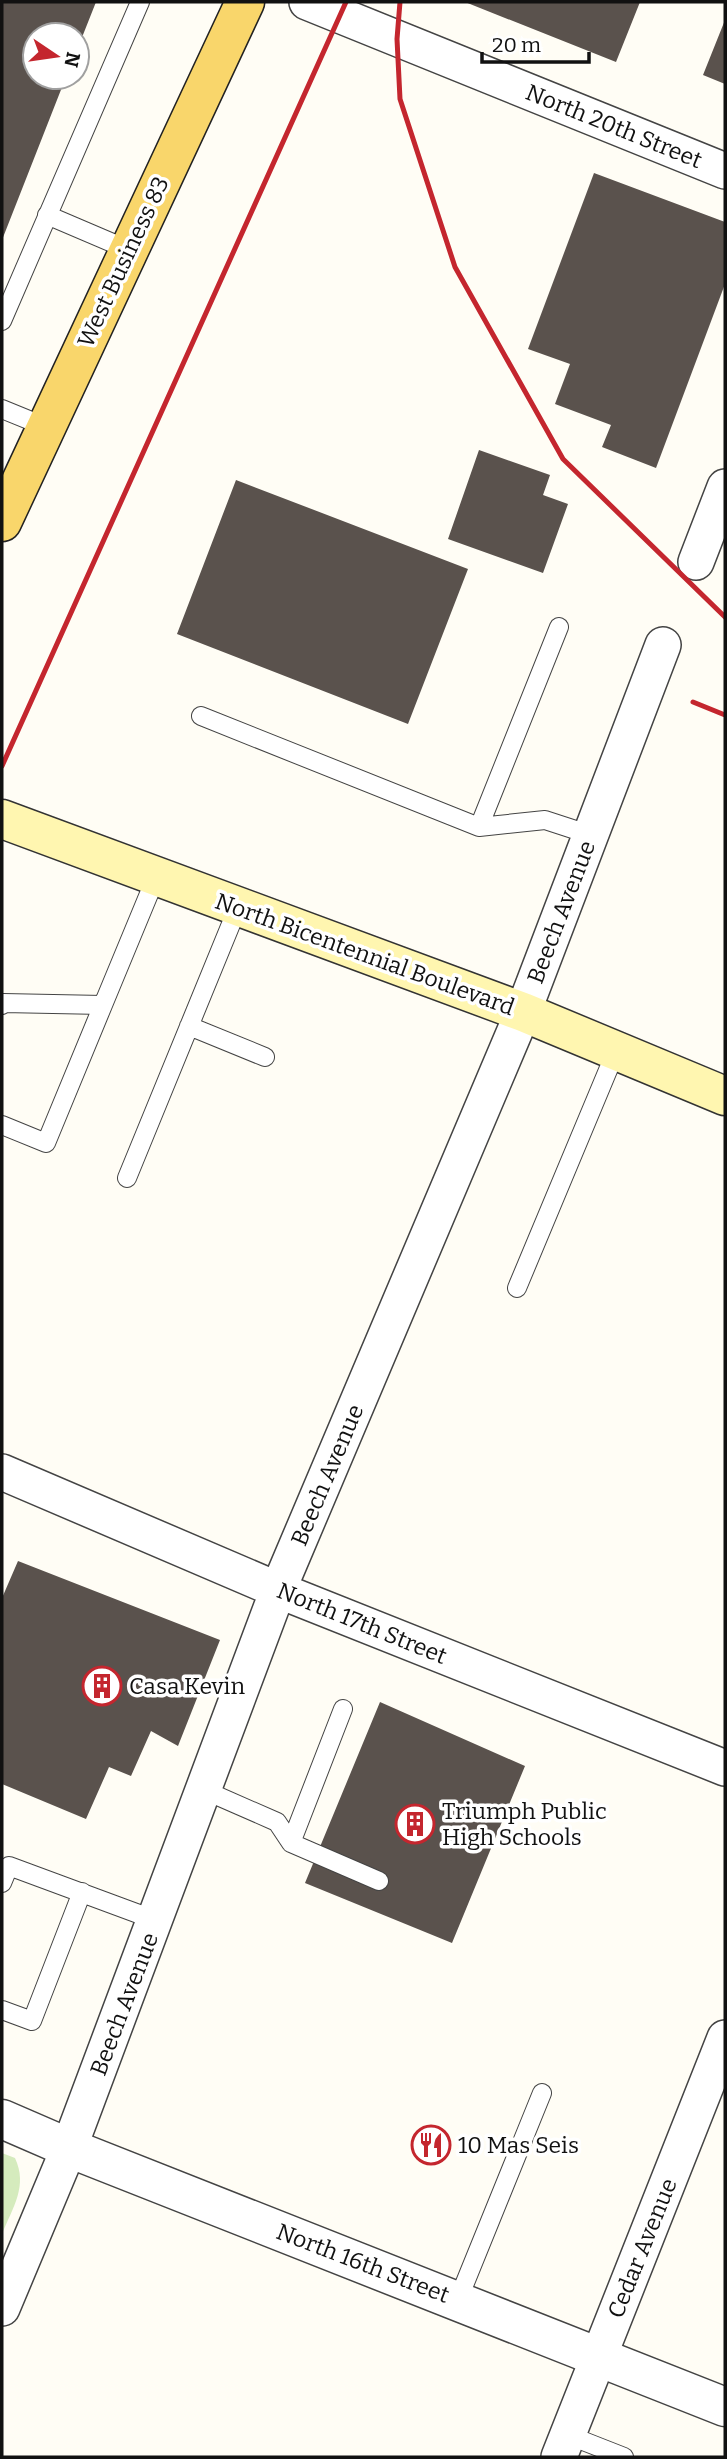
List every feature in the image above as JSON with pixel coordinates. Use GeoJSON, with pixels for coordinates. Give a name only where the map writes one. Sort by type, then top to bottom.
{"type":"FeatureCollection","features":[{"type":"Feature","properties":{"kind":"main road","name":"West Business 83"},"geometry":{"type":"LineString","coordinates":[[2,522],[245,2]]}},
{"type":"Feature","properties":{"kind":"main road","name":"North Bicentennial Boulevard"},"geometry":{"type":"LineString","coordinates":[[2,819],[523,1012],[725,1096]]}},
{"type":"Feature","properties":{"kind":"street","name":"North 20th Street"},"geometry":{"type":"LineString","coordinates":[[307,2],[725,171]]}},
{"type":"Feature","properties":{"kind":"street"},"geometry":{"type":"LineString","coordinates":[[696,562],[725,487]]}},
{"type":"Feature","properties":{"kind":"street","name":"Beech Avenue"},"geometry":{"type":"LineString","coordinates":[[2,2308],[69,2148],[278,1590],[523,1012],[663,645]]}},
{"type":"Feature","properties":{"kind":"street","name":"North 17th Street"},"geometry":{"type":"LineString","coordinates":[[2,1472],[278,1590],[725,1768]]}},
{"type":"Feature","properties":{"kind":"street","name":"Cedar Avenue"},"geometry":{"type":"LineString","coordinates":[[564,2446],[725,2038]]}},
{"type":"Feature","properties":{"kind":"street","name":"North 16th Street"},"geometry":{"type":"LineString","coordinates":[[2,2119],[69,2148],[725,2407]]}},
{"type":"Feature","properties":{"kind":"lane"},"geometry":{"type":"LineString","coordinates":[[2,321],[140,2]]}},
{"type":"Feature","properties":{"kind":"lane"},"geometry":{"type":"LineString","coordinates":[[47,215],[129,250]]}},
{"type":"Feature","properties":{"kind":"lane"},"geometry":{"type":"LineString","coordinates":[[2,409],[47,427]]}},
{"type":"Feature","properties":{"kind":"lane"},"geometry":{"type":"LineString","coordinates":[[479,827],[559,627]]}},
{"type":"Feature","properties":{"kind":"lane"},"geometry":{"type":"LineString","coordinates":[[201,716],[479,827],[545,820],[591,835]]}},
{"type":"Feature","properties":{"kind":"lane"},"geometry":{"type":"LineString","coordinates":[[2,1125],[46,1143],[156,877]]}},
{"type":"Feature","properties":{"kind":"lane"},"geometry":{"type":"LineString","coordinates":[[127,1178],[238,906]]}},
{"type":"Feature","properties":{"kind":"lane"},"geometry":{"type":"LineString","coordinates":[[2,1005],[103,1005]]}},
{"type":"Feature","properties":{"kind":"lane"},"geometry":{"type":"LineString","coordinates":[[189,1026],[265,1057]]}},
{"type":"Feature","properties":{"kind":"lane"},"geometry":{"type":"LineString","coordinates":[[517,1288],[616,1051]]}},
{"type":"Feature","properties":{"kind":"lane"},"geometry":{"type":"LineString","coordinates":[[291,1843],[343,1709]]}},
{"type":"Feature","properties":{"kind":"lane"},"geometry":{"type":"LineString","coordinates":[[204,1790],[277,1822],[291,1843],[379,1881]]}},
{"type":"Feature","properties":{"kind":"lane"},"geometry":{"type":"LineString","coordinates":[[2,1883],[9,1866],[155,1920]]}},
{"type":"Feature","properties":{"kind":"lane"},"geometry":{"type":"LineString","coordinates":[[2,2010],[32,2021],[82,1892]]}},
{"type":"Feature","properties":{"kind":"lane"},"geometry":{"type":"LineString","coordinates":[[458,2300],[542,2093]]}},
{"type":"Feature","properties":{"kind":"lane"},"geometry":{"type":"LineString","coordinates":[[564,2446],[624,2457]]}},
{"type":"Feature","properties":{"kind":"green space"},"geometry":{"type":"Polygon","coordinates":[[[2,2153],[15,2158],[19,2168],[20,2187],[2,2234],[2,2153]]]}},
{"type":"Feature","properties":{"kind":"building"},"geometry":{"type":"Polygon","coordinates":[[[2,2],[96,2],[88,21],[21,21],[21,91],[61,91],[2,240],[2,2]]]}},
{"type":"Feature","properties":{"kind":"building"},"geometry":{"type":"Polygon","coordinates":[[[465,2],[640,2],[616,62],[465,2]]]}},
{"type":"Feature","properties":{"kind":"building"},"geometry":{"type":"Polygon","coordinates":[[[725,20],[725,84],[703,75],[725,20]]]}},
{"type":"Feature","properties":{"kind":"building"},"geometry":{"type":"Polygon","coordinates":[[[594,173],[725,222],[725,284],[656,468],[602,447],[611,425],[555,404],[570,364],[528,349],[594,173]]]}},
{"type":"Feature","properties":{"kind":"building"},"geometry":{"type":"Polygon","coordinates":[[[479,450],[550,475],[543,495],[568,504],[543,573],[448,539],[479,450]]]}},
{"type":"Feature","properties":{"kind":"building"},"geometry":{"type":"Polygon","coordinates":[[[236,480],[468,569],[408,724],[177,634],[236,480]]]}},
{"type":"Feature","properties":{"kind":"building","name":"Casa Kevin"},"geometry":{"type":"Polygon","coordinates":[[[18,1561],[220,1640],[178,1746],[151,1731],[131,1776],[109,1767],[86,1819],[2,1784],[2,1598],[18,1561]]]}},
{"type":"Feature","properties":{"kind":"building","name":"Triumph Public High Schools"},"geometry":{"type":"Polygon","coordinates":[[[380,1702],[525,1766],[452,1943],[305,1883],[380,1702]]]}},
{"type":"Feature","properties":{"kind":"railway"},"geometry":{"type":"LineString","coordinates":[[2,766],[346,2]]}},
{"type":"Feature","properties":{"kind":"railway"},"geometry":{"type":"LineString","coordinates":[[400,2],[397,39],[400,99],[455,267],[563,459],[725,617]]}},
{"type":"Feature","properties":{"kind":"railway"},"geometry":{"type":"LineString","coordinates":[[693,702],[725,715]]}},
{"type":"Feature","properties":{"kind":"place","name":"Casa Kevin"},"geometry":{"type":"Point","coordinates":[102,1686]}},
{"type":"Feature","properties":{"kind":"place","name":"Triumph Public High Schools"},"geometry":{"type":"Point","coordinates":[415,1824]}},
{"type":"Feature","properties":{"kind":"place","name":"10 Mas Seis"},"geometry":{"type":"Point","coordinates":[431,2145]}}]}
